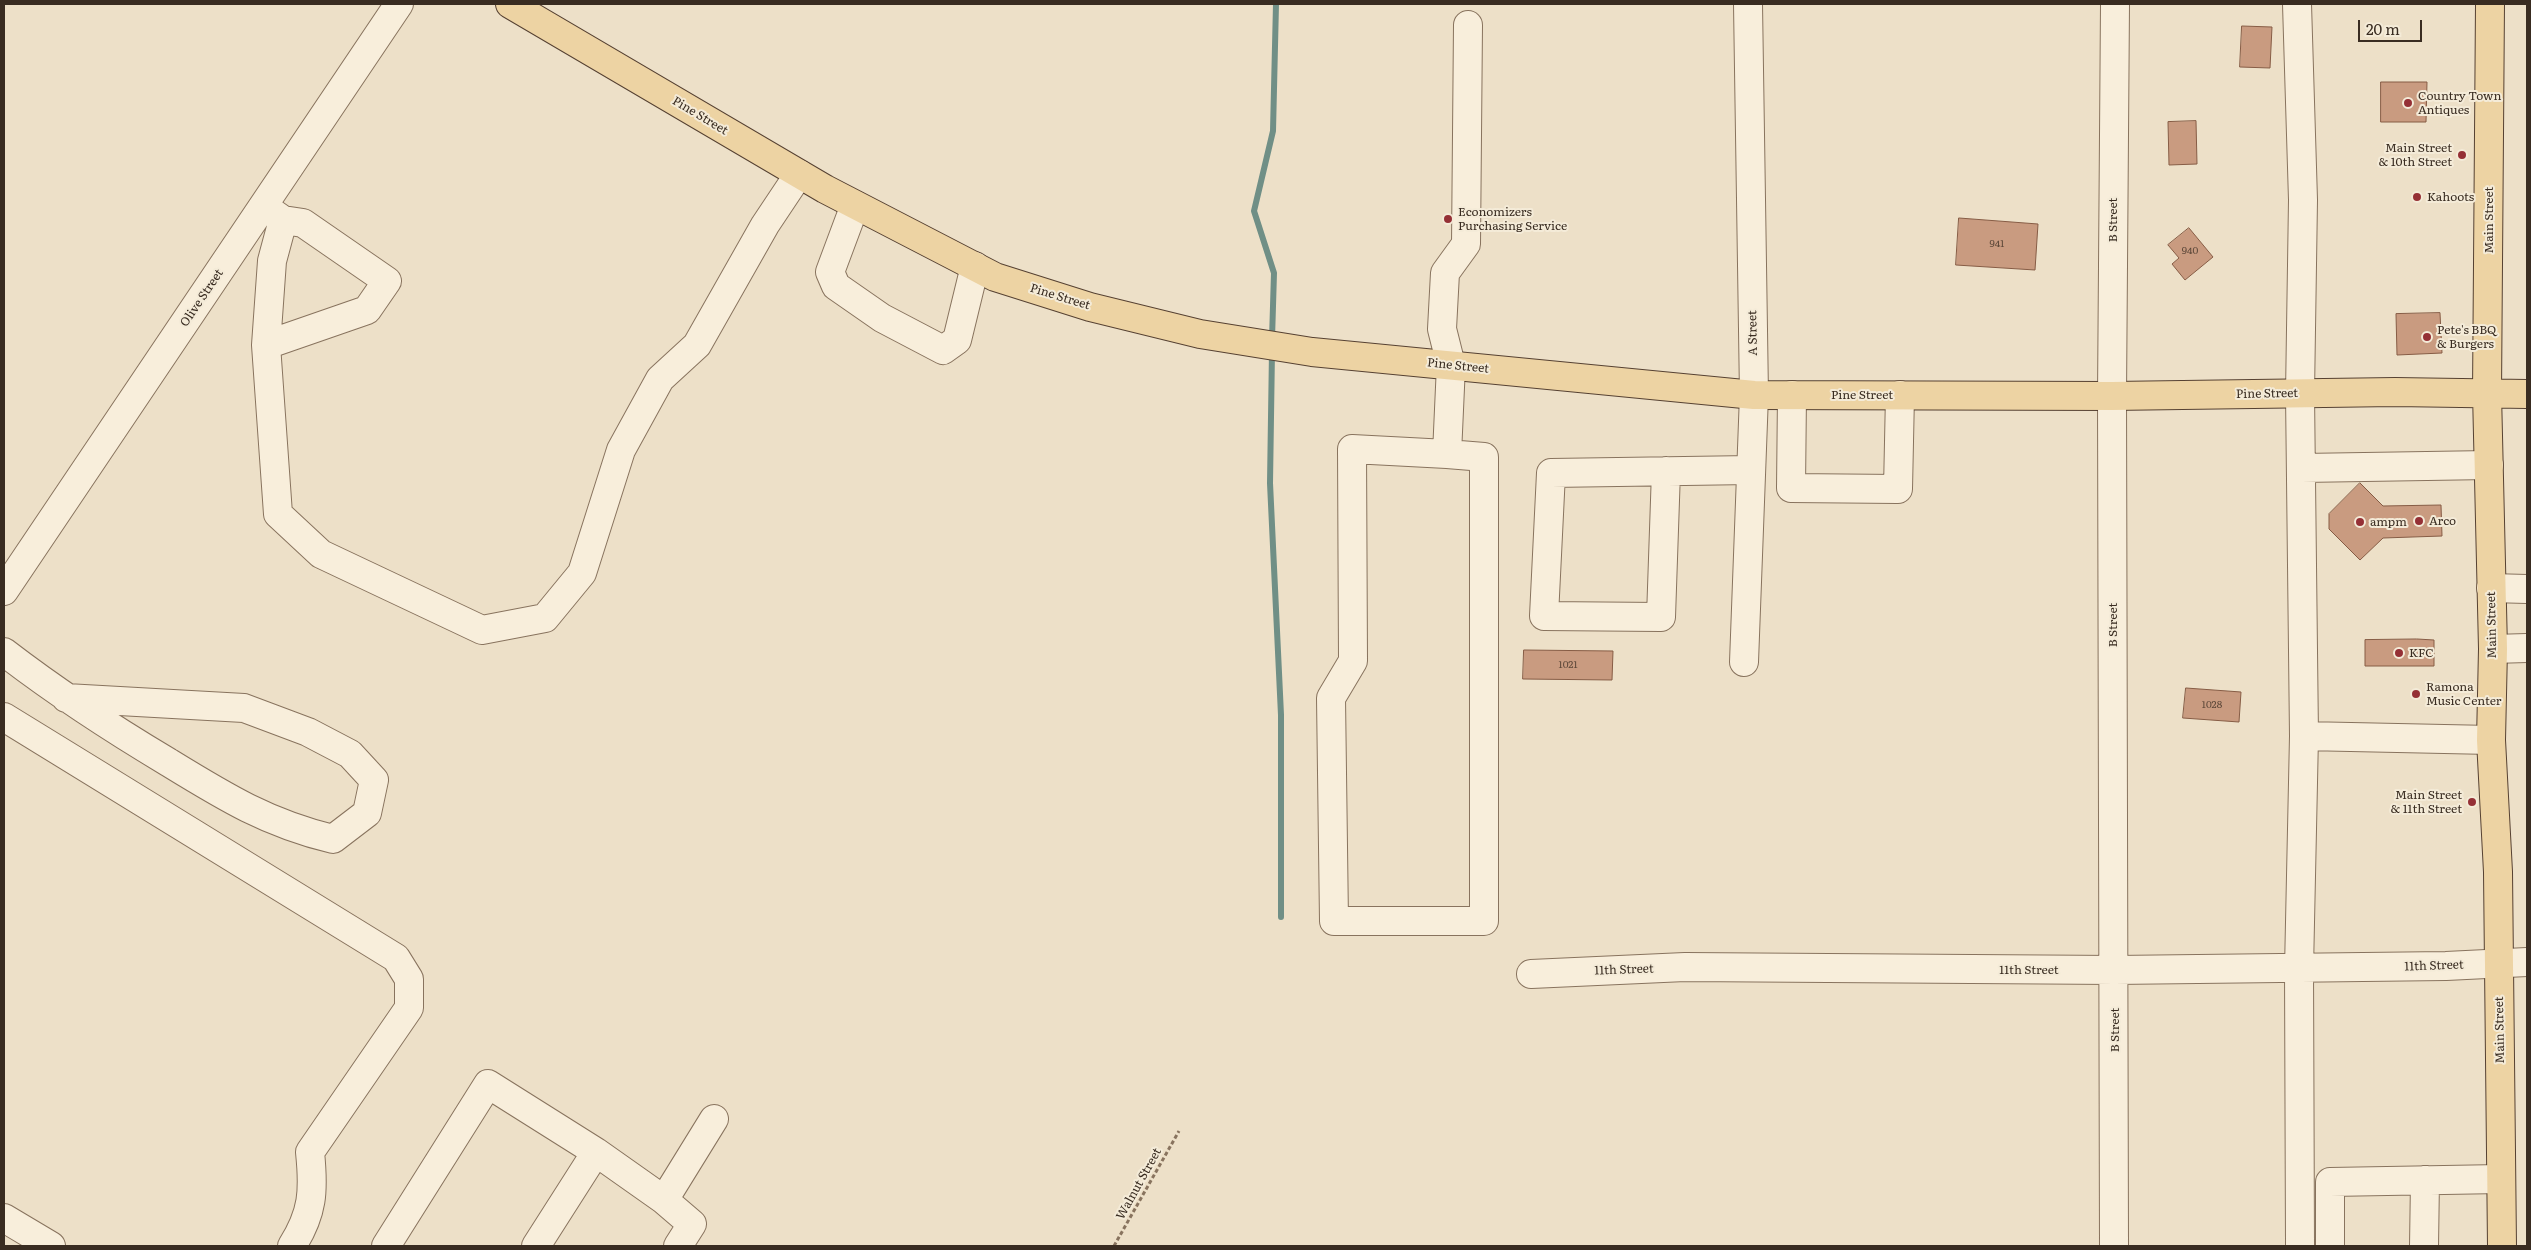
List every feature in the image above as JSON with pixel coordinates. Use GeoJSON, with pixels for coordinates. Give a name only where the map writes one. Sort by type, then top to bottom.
{"type":"FeatureCollection","features":[{"type":"Feature","properties":{"kind":"main road","name":"Pine Street"},"geometry":{"type":"LineString","coordinates":[[510,4],[799,174],[995,276],[1090,307],[1200,334],[1312,352],[1754,395],[2527,394]]}},
{"type":"Feature","properties":{"kind":"main road","name":"Main Street"},"geometry":{"type":"LineString","coordinates":[[2490,4],[2487,393],[2493,649],[2491,740],[2500,963],[2502,1246]]}},
{"type":"Feature","properties":{"kind":"street","name":"Olive Street"},"geometry":{"type":"LineString","coordinates":[[4,591],[273,213],[399,4]]}},
{"type":"Feature","properties":{"kind":"street","name":"A Street"},"geometry":{"type":"LineString","coordinates":[[1744,662],[1754,395],[1748,4]]}},
{"type":"Feature","properties":{"kind":"street","name":"B Street"},"geometry":{"type":"LineString","coordinates":[[2114,1246],[2115,970],[2112,396],[2115,4]]}},
{"type":"Feature","properties":{"kind":"street"},"geometry":{"type":"LineString","coordinates":[[2297,4],[2303,200],[2300,394],[2304,736],[2299,969],[2300,1246]]}},
{"type":"Feature","properties":{"kind":"street"},"geometry":{"type":"LineString","coordinates":[[1447,454],[1452,365],[1442,329],[1445,273],[1466,244],[1468,25]]}},
{"type":"Feature","properties":{"kind":"street"},"geometry":{"type":"LineString","coordinates":[[266,346],[367,310],[388,280],[303,222],[273,213],[272,261],[266,346],[278,514],[321,554],[482,630],[546,618],[582,573],[621,450],[660,379],[697,345],[765,224],[799,174]]}},
{"type":"Feature","properties":{"kind":"street"},"geometry":{"type":"LineString","coordinates":[[856,205],[830,272],[836,286],[882,318],[943,350],[957,340],[975,266]]}},
{"type":"Feature","properties":{"kind":"street"},"geometry":{"type":"LineString","coordinates":[[1792,395],[1791,488],[1898,489],[1900,395]]}},
{"type":"Feature","properties":{"kind":"street"},"geometry":{"type":"LineString","coordinates":[[1352,449],[1447,454],[1484,457],[1484,921],[1334,920],[1332,698],[1353,661],[1352,449]]}},
{"type":"Feature","properties":{"kind":"street"},"geometry":{"type":"LineString","coordinates":[[2302,468],[2489,465]]}},
{"type":"Feature","properties":{"kind":"street"},"geometry":{"type":"LineString","coordinates":[[1666,471],[1661,617],[1544,616],[1551,473],[1666,471],[1752,470]]}},
{"type":"Feature","properties":{"kind":"street"},"geometry":{"type":"LineString","coordinates":[[2492,588],[2527,589]]}},
{"type":"Feature","properties":{"kind":"street"},"geometry":{"type":"LineString","coordinates":[[2493,649],[2527,648]]}},
{"type":"Feature","properties":{"kind":"street"},"geometry":{"type":"LineString","coordinates":[[4,652],[66,698],[229,799],[265,818],[298,831],[333,839],[367,813],[374,780],[350,754],[308,732],[244,708],[66,698]]}},
{"type":"Feature","properties":{"kind":"street"},"geometry":{"type":"LineString","coordinates":[[4,717],[396,958],[409,979],[409,1008],[310,1152],[314,1185],[305,1226],[292,1246]]}},
{"type":"Feature","properties":{"kind":"street"},"geometry":{"type":"LineString","coordinates":[[2304,736],[2491,740]]}},
{"type":"Feature","properties":{"kind":"street","name":"11th Street"},"geometry":{"type":"LineString","coordinates":[[1531,974],[1685,967],[2115,970],[2299,969],[2446,966],[2527,962]]}},
{"type":"Feature","properties":{"kind":"street"},"geometry":{"type":"LineString","coordinates":[[386,1246],[488,1084],[596,1152],[664,1200],[692,1224],[678,1246]]}},
{"type":"Feature","properties":{"kind":"street"},"geometry":{"type":"LineString","coordinates":[[664,1200],[714,1119]]}},
{"type":"Feature","properties":{"kind":"street"},"geometry":{"type":"LineString","coordinates":[[536,1246],[596,1152]]}},
{"type":"Feature","properties":{"kind":"street"},"geometry":{"type":"LineString","coordinates":[[2330,1246],[2330,1182],[2501,1179]]}},
{"type":"Feature","properties":{"kind":"street"},"geometry":{"type":"LineString","coordinates":[[2424,1246],[2425,1180]]}},
{"type":"Feature","properties":{"kind":"street"},"geometry":{"type":"LineString","coordinates":[[4,1218],[51,1246]]}},
{"type":"Feature","properties":{"kind":"path","name":"Walnut Street"},"geometry":{"type":"LineString","coordinates":[[1114,1246],[1179,1131]]}},
{"type":"Feature","properties":{"kind":"building"},"geometry":{"type":"Polygon","coordinates":[[[2242,26],[2272,27],[2270,68],[2240,67],[2242,26]]]}},
{"type":"Feature","properties":{"kind":"building"},"geometry":{"type":"Polygon","coordinates":[[[2381,82],[2427,82],[2426,122],[2381,122],[2381,82]]]}},
{"type":"Feature","properties":{"kind":"building"},"geometry":{"type":"Polygon","coordinates":[[[2196,121],[2197,164],[2169,165],[2168,122],[2196,121]]]}},
{"type":"Feature","properties":{"kind":"building"},"geometry":{"type":"Polygon","coordinates":[[[1959,218],[2038,224],[2035,270],[1956,265],[1959,218]]]}},
{"type":"Feature","properties":{"kind":"building"},"geometry":{"type":"Polygon","coordinates":[[[2189,228],[2213,257],[2185,280],[2172,264],[2179,258],[2168,245],[2189,228]]]}},
{"type":"Feature","properties":{"kind":"building"},"geometry":{"type":"Polygon","coordinates":[[[2440,313],[2442,353],[2397,355],[2396,314],[2440,313]]]}},
{"type":"Feature","properties":{"kind":"building","name":"ampm"},"geometry":{"type":"Polygon","coordinates":[[[2360,483],[2383,506],[2441,505],[2442,536],[2383,538],[2360,560],[2329,529],[2329,514],[2360,483]]]}},
{"type":"Feature","properties":{"kind":"building","name":"KFC"},"geometry":{"type":"Polygon","coordinates":[[[2365,640],[2434,640],[2434,666],[2365,666],[2365,640]]]}},
{"type":"Feature","properties":{"kind":"building"},"geometry":{"type":"Polygon","coordinates":[[[1524,650],[1613,651],[1612,680],[1523,679],[1524,650]]]}},
{"type":"Feature","properties":{"kind":"building"},"geometry":{"type":"Polygon","coordinates":[[[2186,688],[2241,692],[2239,722],[2183,718],[2186,688]]]}},
{"type":"Feature","properties":{"kind":"waterway"},"geometry":{"type":"LineString","coordinates":[[1272,339],[1274,273],[1254,211],[1273,131],[1276,4]]}},
{"type":"Feature","properties":{"kind":"waterway"},"geometry":{"type":"LineString","coordinates":[[1272,351],[1270,483],[1281,715],[1281,917]]}},
{"type":"Feature","properties":{"kind":"place","name":"Country Town Antiques"},"geometry":{"type":"Point","coordinates":[2408,103]}},
{"type":"Feature","properties":{"kind":"place","name":"Main Street & 10th Street"},"geometry":{"type":"Point","coordinates":[2462,155]}},
{"type":"Feature","properties":{"kind":"place","name":"Kahoots"},"geometry":{"type":"Point","coordinates":[2417,197]}},
{"type":"Feature","properties":{"kind":"place","name":"Economizers Purchasing Service"},"geometry":{"type":"Point","coordinates":[1448,219]}},
{"type":"Feature","properties":{"kind":"place","name":"Pete's BBQ & Burgers"},"geometry":{"type":"Point","coordinates":[2427,337]}},
{"type":"Feature","properties":{"kind":"place","name":"Arco"},"geometry":{"type":"Point","coordinates":[2419,521]}},
{"type":"Feature","properties":{"kind":"place","name":"ampm"},"geometry":{"type":"Point","coordinates":[2360,522]}},
{"type":"Feature","properties":{"kind":"place","name":"KFC"},"geometry":{"type":"Point","coordinates":[2399,653]}},
{"type":"Feature","properties":{"kind":"place","name":"Ramona Music Center"},"geometry":{"type":"Point","coordinates":[2416,694]}},
{"type":"Feature","properties":{"kind":"place","name":"Main Street & 11th Street"},"geometry":{"type":"Point","coordinates":[2472,802]}}]}
